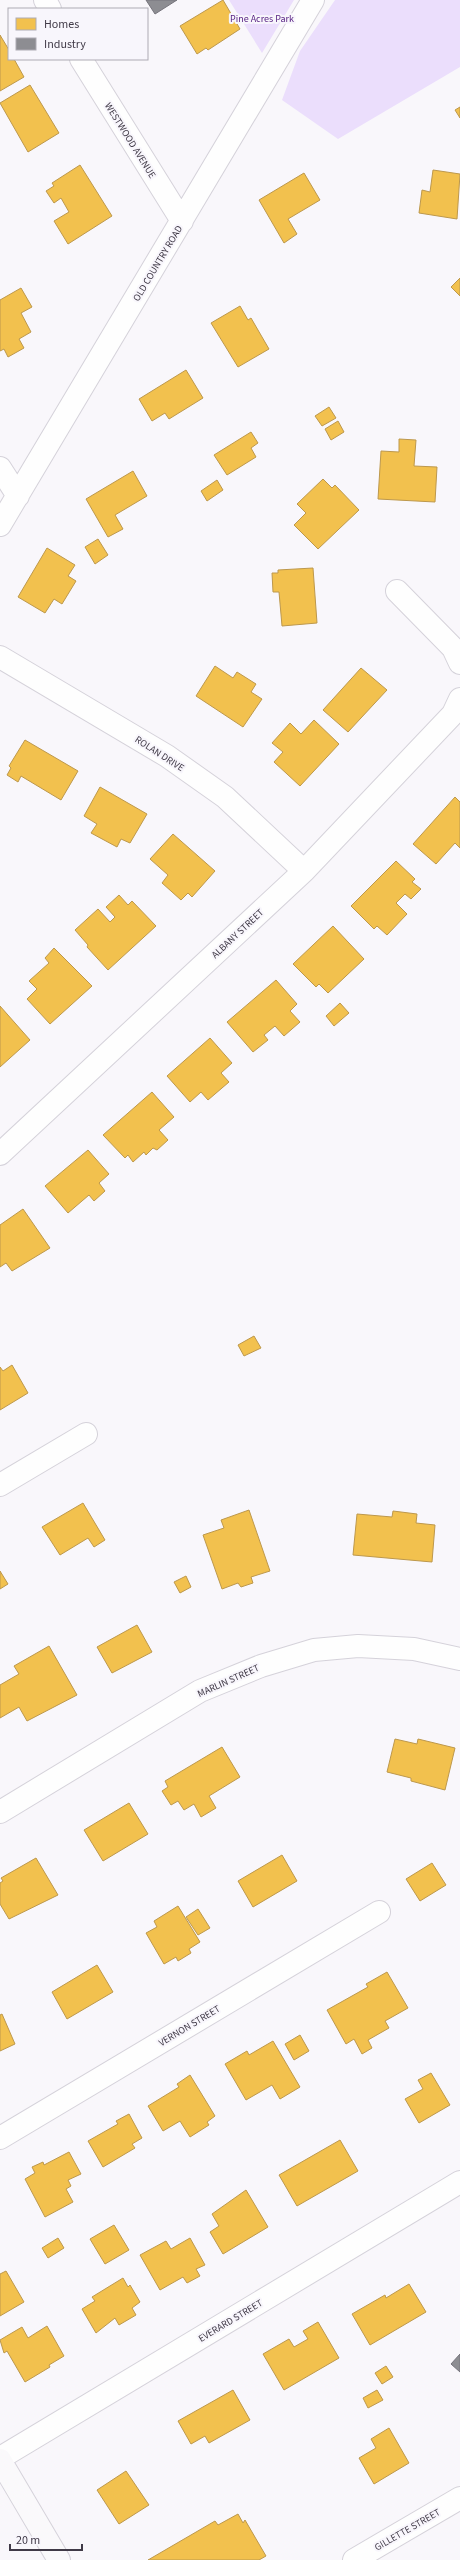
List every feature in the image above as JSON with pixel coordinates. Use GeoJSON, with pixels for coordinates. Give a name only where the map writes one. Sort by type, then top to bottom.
{"type":"FeatureCollection","features":[{"type":"Feature","properties":{"kind":"street","name":"OLD COUNTRY ROAD"},"geometry":{"type":"LineString","coordinates":[[0,525],[313,0]]}},
{"type":"Feature","properties":{"kind":"street","name":"WESTWOOD AVENUE"},"geometry":{"type":"LineString","coordinates":[[82,60],[182,222]]}},
{"type":"Feature","properties":{"kind":"street"},"geometry":{"type":"LineString","coordinates":[[0,468],[18,496]]}},
{"type":"Feature","properties":{"kind":"street"},"geometry":{"type":"LineString","coordinates":[[397,591],[453,648],[460,663]]}},
{"type":"Feature","properties":{"kind":"street","name":"ROLAN DRIVE"},"geometry":{"type":"LineString","coordinates":[[0,657],[167,756],[224,797],[304,871]]}},
{"type":"Feature","properties":{"kind":"street","name":"ALBANY STREET"},"geometry":{"type":"LineString","coordinates":[[0,1154],[304,871],[454,714],[460,699]]}},
{"type":"Feature","properties":{"kind":"street"},"geometry":{"type":"LineString","coordinates":[[0,1485],[86,1434]]}},
{"type":"Feature","properties":{"kind":"street","name":"MARLIN STREET"},"geometry":{"type":"LineString","coordinates":[[0,1812],[200,1691],[261,1666],[314,1650],[358,1646],[414,1649],[460,1660]]}},
{"type":"Feature","properties":{"kind":"street","name":"VERNON STREET"},"geometry":{"type":"LineString","coordinates":[[0,2138],[379,1912]]}},
{"type":"Feature","properties":{"kind":"street","name":"EVERARD STREET"},"geometry":{"type":"LineString","coordinates":[[0,2459],[460,2182]]}},
{"type":"Feature","properties":{"kind":"street"},"geometry":{"type":"LineString","coordinates":[[0,2459],[59,2560]]}},
{"type":"Feature","properties":{"kind":"street","name":"GILLETTE STREET"},"geometry":{"type":"LineString","coordinates":[[354,2560],[460,2498]]}},
{"type":"Feature","properties":{"kind":"green space","name":"Pine Acres Park"},"geometry":{"type":"Polygon","coordinates":[[[229,0],[294,0],[262,53],[229,0]]]}},
{"type":"Feature","properties":{"kind":"green space"},"geometry":{"type":"Polygon","coordinates":[[[335,0],[460,0],[460,67],[338,139],[282,100],[300,51],[335,0]]]}},
{"type":"Feature","properties":{"kind":"building: Homes"},"geometry":{"type":"Polygon","coordinates":[[[223,0],[240,29],[208,50],[206,48],[197,54],[180,26],[223,0]]]}},
{"type":"Feature","properties":{"kind":"building: Homes"},"geometry":{"type":"Polygon","coordinates":[[[0,35],[8,48],[8,60],[15,60],[24,77],[0,91],[0,35]]]}},
{"type":"Feature","properties":{"kind":"building: Homes"},"geometry":{"type":"Polygon","coordinates":[[[30,85],[59,133],[28,152],[0,103],[30,85]]]}},
{"type":"Feature","properties":{"kind":"building: Homes"},"geometry":{"type":"Polygon","coordinates":[[[460,107],[460,118],[455,110],[460,107]]]}},
{"type":"Feature","properties":{"kind":"building: Homes"},"geometry":{"type":"Polygon","coordinates":[[[80,165],[112,216],[68,244],[54,221],[69,212],[61,198],[54,203],[46,191],[54,186],[52,183],[80,165]]]}},
{"type":"Feature","properties":{"kind":"building: Homes"},"geometry":{"type":"Polygon","coordinates":[[[433,170],[460,174],[457,219],[419,213],[422,190],[430,192],[433,170]]]}},
{"type":"Feature","properties":{"kind":"building: Homes"},"geometry":{"type":"Polygon","coordinates":[[[304,173],[320,200],[288,219],[297,234],[284,243],[259,200],[304,173]]]}},
{"type":"Feature","properties":{"kind":"building: Homes"},"geometry":{"type":"Polygon","coordinates":[[[460,278],[460,296],[451,287],[460,278]]]}},
{"type":"Feature","properties":{"kind":"building: Homes"},"geometry":{"type":"Polygon","coordinates":[[[21,288],[32,307],[21,313],[31,332],[19,339],[24,348],[8,357],[4,349],[0,351],[0,300],[21,288]]]}},
{"type":"Feature","properties":{"kind":"building: Homes"},"geometry":{"type":"Polygon","coordinates":[[[240,306],[248,320],[251,318],[269,349],[238,367],[211,323],[240,306]]]}},
{"type":"Feature","properties":{"kind":"building: Homes"},"geometry":{"type":"Polygon","coordinates":[[[186,370],[203,398],[169,419],[165,413],[152,421],[139,399],[186,370]]]}},
{"type":"Feature","properties":{"kind":"building: Homes"},"geometry":{"type":"Polygon","coordinates":[[[329,407],[336,418],[322,426],[315,416],[329,407]]]}},
{"type":"Feature","properties":{"kind":"building: Homes"},"geometry":{"type":"Polygon","coordinates":[[[338,421],[344,432],[331,440],[325,429],[338,421]]]}},
{"type":"Feature","properties":{"kind":"building: Homes"},"geometry":{"type":"Polygon","coordinates":[[[251,432],[258,443],[251,448],[256,457],[227,475],[214,455],[251,432]]]}},
{"type":"Feature","properties":{"kind":"building: Homes"},"geometry":{"type":"Polygon","coordinates":[[[399,439],[416,440],[414,466],[437,467],[435,502],[378,499],[381,451],[399,452],[399,439]]]}},
{"type":"Feature","properties":{"kind":"building: Homes"},"geometry":{"type":"Polygon","coordinates":[[[133,471],[147,496],[115,515],[123,529],[108,537],[86,499],[133,471]]]}},
{"type":"Feature","properties":{"kind":"building: Homes"},"geometry":{"type":"Polygon","coordinates":[[[323,479],[332,488],[335,485],[359,510],[318,549],[294,525],[306,513],[297,504],[323,479]]]}},
{"type":"Feature","properties":{"kind":"building: Homes"},"geometry":{"type":"Polygon","coordinates":[[[217,480],[223,490],[207,501],[201,491],[217,480]]]}},
{"type":"Feature","properties":{"kind":"building: Homes"},"geometry":{"type":"Polygon","coordinates":[[[98,539],[108,555],[95,564],[85,547],[98,539]]]}},
{"type":"Feature","properties":{"kind":"building: Homes"},"geometry":{"type":"Polygon","coordinates":[[[47,548],[75,565],[68,576],[76,581],[62,604],[54,599],[45,613],[18,597],[47,548]]]}},
{"type":"Feature","properties":{"kind":"building: Homes"},"geometry":{"type":"Polygon","coordinates":[[[313,568],[317,623],[282,626],[279,592],[273,592],[272,573],[278,573],[278,570],[313,568]]]}},
{"type":"Feature","properties":{"kind":"building: Homes"},"geometry":{"type":"Polygon","coordinates":[[[215,666],[233,678],[237,672],[256,684],[251,692],[262,699],[243,727],[196,696],[215,666]]]}},
{"type":"Feature","properties":{"kind":"building: Homes"},"geometry":{"type":"Polygon","coordinates":[[[361,668],[387,690],[348,732],[323,710],[361,668]]]}},
{"type":"Feature","properties":{"kind":"building: Homes"},"geometry":{"type":"Polygon","coordinates":[[[314,720],[339,744],[300,786],[274,762],[283,752],[272,743],[290,723],[301,734],[314,720]]]}},
{"type":"Feature","properties":{"kind":"building: Homes"},"geometry":{"type":"Polygon","coordinates":[[[25,740],[78,771],[61,800],[21,776],[18,782],[7,775],[11,768],[9,766],[25,740]]]}},
{"type":"Feature","properties":{"kind":"building: Homes"},"geometry":{"type":"Polygon","coordinates":[[[100,787],[147,814],[130,843],[121,839],[117,847],[91,833],[97,824],[84,816],[100,787]]]}},
{"type":"Feature","properties":{"kind":"building: Homes"},"geometry":{"type":"Polygon","coordinates":[[[455,797],[460,802],[460,848],[455,843],[436,864],[413,844],[455,797]]]}},
{"type":"Feature","properties":{"kind":"building: Homes"},"geometry":{"type":"Polygon","coordinates":[[[173,834],[215,871],[192,897],[188,893],[181,900],[162,883],[168,875],[150,859],[173,834]]]}},
{"type":"Feature","properties":{"kind":"building: Homes"},"geometry":{"type":"Polygon","coordinates":[[[396,861],[415,879],[412,882],[421,889],[411,899],[405,894],[396,903],[407,914],[387,935],[377,926],[374,929],[351,906],[396,861]]]}},
{"type":"Feature","properties":{"kind":"building: Homes"},"geometry":{"type":"Polygon","coordinates":[[[119,895],[128,905],[132,901],[156,926],[108,970],[87,947],[88,945],[75,930],[98,909],[110,922],[115,917],[106,907],[119,895]]]}},
{"type":"Feature","properties":{"kind":"building: Homes"},"geometry":{"type":"Polygon","coordinates":[[[333,926],[364,959],[328,993],[319,984],[316,987],[293,964],[333,926]]]}},
{"type":"Feature","properties":{"kind":"building: Homes"},"geometry":{"type":"Polygon","coordinates":[[[54,948],[92,986],[50,1024],[27,999],[37,989],[29,981],[49,963],[45,958],[54,948]]]}},
{"type":"Feature","properties":{"kind":"building: Homes"},"geometry":{"type":"Polygon","coordinates":[[[276,980],[297,1004],[290,1011],[300,1022],[284,1036],[275,1026],[264,1035],[268,1040],[253,1052],[227,1022],[276,980]]]}},
{"type":"Feature","properties":{"kind":"building: Homes"},"geometry":{"type":"Polygon","coordinates":[[[340,1003],[349,1013],[334,1026],[326,1016],[340,1003]]]}},
{"type":"Feature","properties":{"kind":"building: Homes"},"geometry":{"type":"Polygon","coordinates":[[[0,1006],[30,1040],[0,1067],[0,1006]]]}},
{"type":"Feature","properties":{"kind":"building: Homes"},"geometry":{"type":"Polygon","coordinates":[[[210,1038],[232,1063],[221,1073],[229,1082],[208,1100],[201,1092],[190,1102],[167,1076],[210,1038]]]}},
{"type":"Feature","properties":{"kind":"building: Homes"},"geometry":{"type":"Polygon","coordinates":[[[152,1092],[174,1117],[159,1130],[168,1140],[157,1150],[153,1148],[146,1155],[144,1152],[133,1162],[128,1155],[125,1158],[103,1135],[152,1092]]]}},
{"type":"Feature","properties":{"kind":"building: Homes"},"geometry":{"type":"Polygon","coordinates":[[[88,1150],[109,1174],[99,1183],[105,1191],[94,1201],[89,1195],[68,1213],[45,1186],[88,1150]]]}},
{"type":"Feature","properties":{"kind":"building: Homes"},"geometry":{"type":"Polygon","coordinates":[[[23,1209],[50,1248],[12,1271],[6,1263],[0,1267],[0,1225],[23,1209]]]}},
{"type":"Feature","properties":{"kind":"building: Homes"},"geometry":{"type":"Polygon","coordinates":[[[254,1336],[261,1348],[244,1356],[238,1345],[254,1336]]]}},
{"type":"Feature","properties":{"kind":"building: Homes"},"geometry":{"type":"Polygon","coordinates":[[[12,1365],[28,1393],[0,1410],[0,1367],[3,1371],[12,1365]]]}},
{"type":"Feature","properties":{"kind":"building: Homes"},"geometry":{"type":"Polygon","coordinates":[[[83,1503],[105,1540],[94,1547],[88,1538],[60,1555],[42,1527],[83,1503]]]}},
{"type":"Feature","properties":{"kind":"building: Homes"},"geometry":{"type":"Polygon","coordinates":[[[249,1510],[270,1571],[251,1577],[253,1583],[241,1587],[238,1583],[222,1589],[203,1535],[224,1528],[221,1520],[249,1510]]]}},
{"type":"Feature","properties":{"kind":"building: Homes"},"geometry":{"type":"Polygon","coordinates":[[[393,1511],[417,1514],[416,1523],[435,1525],[432,1562],[353,1555],[357,1514],[392,1517],[393,1511]]]}},
{"type":"Feature","properties":{"kind":"building: Homes"},"geometry":{"type":"Polygon","coordinates":[[[0,1571],[8,1584],[0,1589],[0,1571]]]}},
{"type":"Feature","properties":{"kind":"building: Homes"},"geometry":{"type":"Polygon","coordinates":[[[186,1576],[191,1587],[180,1593],[174,1582],[186,1576]]]}},
{"type":"Feature","properties":{"kind":"building: Homes"},"geometry":{"type":"Polygon","coordinates":[[[137,1625],[152,1652],[112,1673],[97,1647],[137,1625]]]}},
{"type":"Feature","properties":{"kind":"building: Homes"},"geometry":{"type":"Polygon","coordinates":[[[49,1646],[77,1695],[27,1721],[19,1707],[0,1718],[0,1685],[19,1674],[14,1666],[49,1646]]]}},
{"type":"Feature","properties":{"kind":"building: Homes"},"geometry":{"type":"Polygon","coordinates":[[[395,1739],[417,1744],[418,1739],[455,1748],[445,1790],[411,1781],[411,1778],[387,1772],[395,1739]]]}},
{"type":"Feature","properties":{"kind":"building: Homes"},"geometry":{"type":"Polygon","coordinates":[[[222,1747],[240,1777],[209,1796],[216,1808],[201,1817],[194,1804],[184,1810],[178,1801],[171,1805],[162,1791],[168,1787],[165,1781],[222,1747]]]}},
{"type":"Feature","properties":{"kind":"building: Homes"},"geometry":{"type":"Polygon","coordinates":[[[129,1803],[148,1834],[103,1861],[84,1830],[129,1803]]]}},
{"type":"Feature","properties":{"kind":"building: Homes"},"geometry":{"type":"Polygon","coordinates":[[[282,1855],[297,1881],[253,1907],[238,1881],[282,1855]]]}},
{"type":"Feature","properties":{"kind":"building: Homes"},"geometry":{"type":"Polygon","coordinates":[[[36,1858],[58,1895],[9,1919],[0,1904],[0,1883],[3,1881],[1,1878],[36,1858]]]}},
{"type":"Feature","properties":{"kind":"building: Homes"},"geometry":{"type":"Polygon","coordinates":[[[432,1863],[446,1885],[420,1901],[406,1879],[432,1863]]]}},
{"type":"Feature","properties":{"kind":"building: Homes"},"geometry":{"type":"Polygon","coordinates":[[[178,1906],[200,1942],[189,1949],[191,1953],[178,1961],[176,1957],[164,1964],[146,1933],[157,1927],[154,1921],[178,1906]]]}},
{"type":"Feature","properties":{"kind":"building: Homes"},"geometry":{"type":"Polygon","coordinates":[[[198,1909],[210,1928],[198,1935],[186,1917],[198,1909]]]}},
{"type":"Feature","properties":{"kind":"building: Homes"},"geometry":{"type":"Polygon","coordinates":[[[97,1965],[113,1992],[67,2019],[52,1992],[97,1965]]]}},
{"type":"Feature","properties":{"kind":"building: Homes"},"geometry":{"type":"Polygon","coordinates":[[[387,1972],[408,2008],[385,2021],[389,2028],[368,2040],[372,2048],[362,2054],[354,2039],[346,2044],[327,2010],[368,1987],[366,1984],[387,1972]]]}},
{"type":"Feature","properties":{"kind":"building: Homes"},"geometry":{"type":"Polygon","coordinates":[[[2,2014],[15,2044],[0,2051],[0,2015],[2,2014]]]}},
{"type":"Feature","properties":{"kind":"building: Homes"},"geometry":{"type":"Polygon","coordinates":[[[300,2035],[309,2051],[294,2060],[285,2044],[300,2035]]]}},
{"type":"Feature","properties":{"kind":"building: Homes"},"geometry":{"type":"Polygon","coordinates":[[[273,2041],[300,2087],[280,2099],[272,2085],[246,2100],[225,2064],[247,2051],[249,2055],[273,2041]]]}},
{"type":"Feature","properties":{"kind":"building: Homes"},"geometry":{"type":"Polygon","coordinates":[[[431,2073],[450,2105],[419,2123],[405,2099],[423,2089],[418,2080],[431,2073]]]}},
{"type":"Feature","properties":{"kind":"building: Homes"},"geometry":{"type":"Polygon","coordinates":[[[190,2075],[215,2116],[207,2122],[209,2125],[190,2137],[180,2121],[163,2131],[148,2106],[179,2087],[177,2084],[190,2075]]]}},
{"type":"Feature","properties":{"kind":"building: Homes"},"geometry":{"type":"Polygon","coordinates":[[[129,2114],[142,2138],[132,2144],[135,2148],[103,2167],[88,2141],[118,2124],[116,2121],[129,2114]]]}},
{"type":"Feature","properties":{"kind":"building: Homes"},"geometry":{"type":"Polygon","coordinates":[[[340,2140],[358,2171],[297,2206],[279,2175],[340,2140]]]}},
{"type":"Feature","properties":{"kind":"building: Homes"},"geometry":{"type":"Polygon","coordinates":[[[69,2152],[81,2174],[68,2180],[71,2186],[66,2189],[73,2202],[45,2217],[25,2179],[35,2173],[32,2167],[43,2162],[44,2165],[69,2152]]]}},
{"type":"Feature","properties":{"kind":"building: Homes"},"geometry":{"type":"Polygon","coordinates":[[[246,2190],[268,2227],[223,2254],[210,2232],[219,2226],[212,2214],[246,2190]]]}},
{"type":"Feature","properties":{"kind":"building: Homes"},"geometry":{"type":"Polygon","coordinates":[[[114,2225],[129,2250],[105,2264],[90,2239],[114,2225]]]}},
{"type":"Feature","properties":{"kind":"building: Homes"},"geometry":{"type":"Polygon","coordinates":[[[58,2238],[64,2248],[48,2258],[42,2248],[58,2238]]]}},
{"type":"Feature","properties":{"kind":"building: Homes"},"geometry":{"type":"Polygon","coordinates":[[[190,2238],[205,2265],[196,2269],[200,2276],[187,2283],[183,2277],[160,2290],[140,2255],[166,2241],[171,2249],[190,2238]]]}},
{"type":"Feature","properties":{"kind":"building: Homes"},"geometry":{"type":"Polygon","coordinates":[[[6,2271],[24,2302],[0,2316],[0,2274],[6,2271]]]}},
{"type":"Feature","properties":{"kind":"building: Homes"},"geometry":{"type":"Polygon","coordinates":[[[123,2278],[128,2287],[130,2285],[140,2302],[132,2308],[136,2315],[119,2325],[115,2318],[96,2333],[82,2309],[95,2301],[92,2297],[123,2278]]]}},
{"type":"Feature","properties":{"kind":"building: Homes"},"geometry":{"type":"Polygon","coordinates":[[[409,2284],[426,2312],[370,2345],[352,2314],[385,2295],[386,2298],[409,2284]]]}},
{"type":"Feature","properties":{"kind":"building: Homes"},"geometry":{"type":"Polygon","coordinates":[[[318,2322],[339,2358],[284,2390],[263,2354],[289,2339],[294,2347],[308,2339],[303,2331],[318,2322]]]}},
{"type":"Feature","properties":{"kind":"building: Homes"},"geometry":{"type":"Polygon","coordinates":[[[47,2326],[64,2356],[49,2365],[50,2367],[25,2382],[7,2351],[4,2353],[0,2340],[22,2327],[28,2338],[47,2326]]]}},
{"type":"Feature","properties":{"kind":"building: Homes"},"geometry":{"type":"Polygon","coordinates":[[[386,2366],[393,2377],[382,2384],[375,2373],[386,2366]]]}},
{"type":"Feature","properties":{"kind":"building: Homes"},"geometry":{"type":"Polygon","coordinates":[[[233,2390],[250,2420],[209,2443],[205,2436],[191,2444],[178,2421],[233,2390]]]}},
{"type":"Feature","properties":{"kind":"building: Homes"},"geometry":{"type":"Polygon","coordinates":[[[377,2390],[383,2400],[368,2408],[363,2398],[377,2390]]]}},
{"type":"Feature","properties":{"kind":"building: Homes"},"geometry":{"type":"Polygon","coordinates":[[[389,2428],[409,2463],[374,2484],[359,2458],[376,2448],[371,2439],[389,2428]]]}},
{"type":"Feature","properties":{"kind":"building: Homes"},"geometry":{"type":"Polygon","coordinates":[[[126,2471],[149,2505],[119,2524],[97,2490],[126,2471]]]}},
{"type":"Feature","properties":{"kind":"building: Homes"},"geometry":{"type":"Polygon","coordinates":[[[238,2514],[243,2523],[245,2520],[266,2556],[259,2560],[148,2560],[215,2521],[218,2525],[238,2514]]]}},
{"type":"Feature","properties":{"kind":"building: Industry"},"geometry":{"type":"Polygon","coordinates":[[[146,0],[177,0],[155,14],[146,0]]]}},
{"type":"Feature","properties":{"kind":"building: Industry"},"geometry":{"type":"Polygon","coordinates":[[[460,2354],[460,2372],[451,2364],[460,2354]]]}}]}
